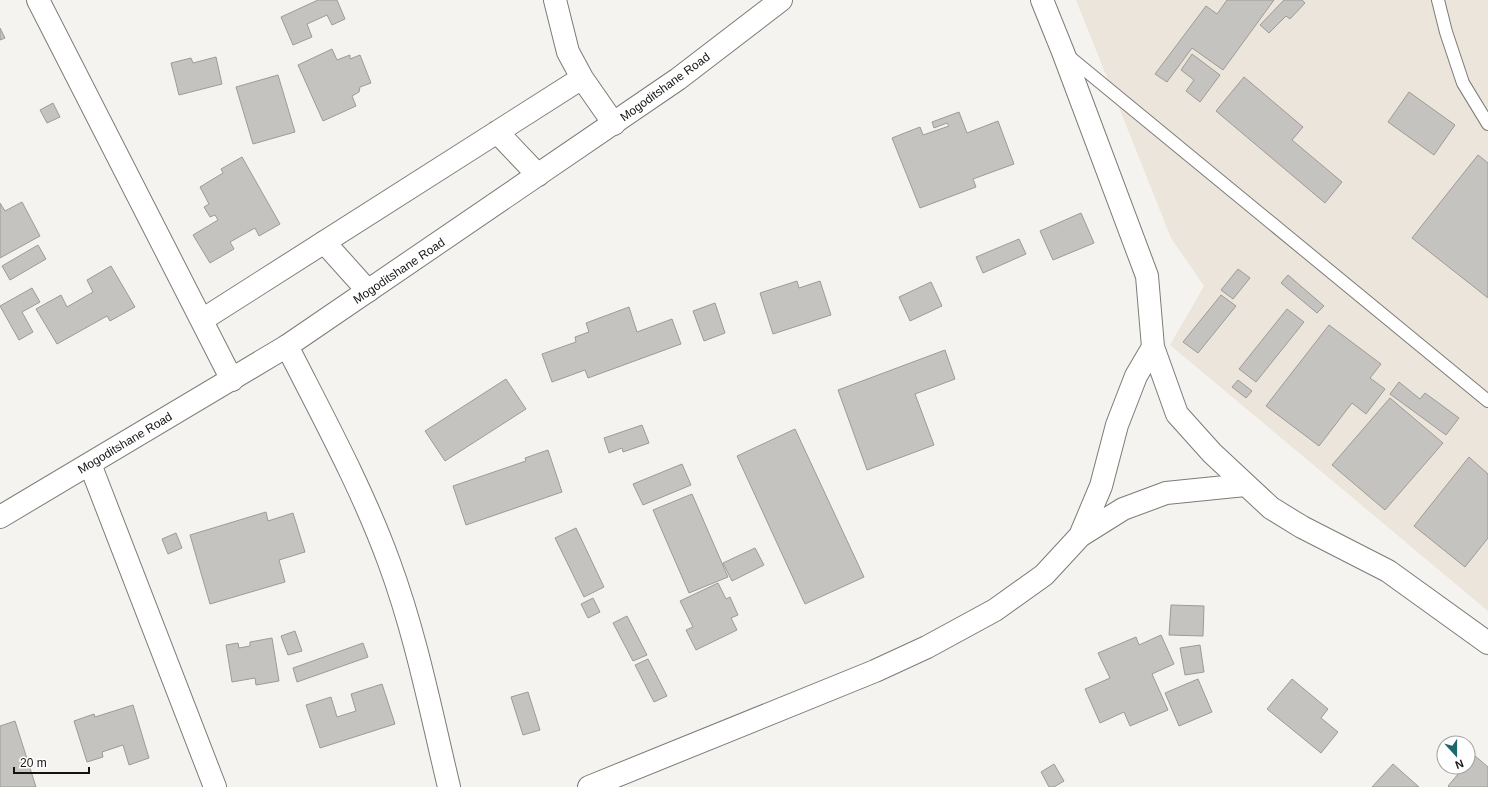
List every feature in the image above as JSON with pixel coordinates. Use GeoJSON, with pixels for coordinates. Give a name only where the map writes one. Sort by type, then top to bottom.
{"type":"FeatureCollection","features":[{"type":"Feature","properties":{"kind":"street"},"geometry":{"type":"LineString","coordinates":[[38,0],[232,380]]}},
{"type":"Feature","properties":{"kind":"street"},"geometry":{"type":"LineString","coordinates":[[555,0],[568,52],[582,78],[614,124]]}},
{"type":"Feature","properties":{"kind":"street","name":"Mogoditshane Road"},"geometry":{"type":"LineString","coordinates":[[0,517],[287,346],[614,124],[678,79],[781,0]]}},
{"type":"Feature","properties":{"kind":"street"},"geometry":{"type":"LineString","coordinates":[[1042,0],[1147,276],[1153,347],[1177,414],[1212,453],[1271,508],[1388,571],[1488,643]]}},
{"type":"Feature","properties":{"kind":"street"},"geometry":{"type":"LineString","coordinates":[[202,320],[582,78]]}},
{"type":"Feature","properties":{"kind":"street"},"geometry":{"type":"LineString","coordinates":[[497,132],[538,175]]}},
{"type":"Feature","properties":{"kind":"street"},"geometry":{"type":"LineString","coordinates":[[324,242],[368,291]]}},
{"type":"Feature","properties":{"kind":"street"},"geometry":{"type":"LineString","coordinates":[[287,346],[366,507],[389,562],[416,650],[449,787]]}},
{"type":"Feature","properties":{"kind":"street"},"geometry":{"type":"LineString","coordinates":[[1080,536],[1101,486],[1116,425],[1136,376],[1153,347]]}},
{"type":"Feature","properties":{"kind":"street"},"geometry":{"type":"LineString","coordinates":[[90,464],[215,787]]}},
{"type":"Feature","properties":{"kind":"street"},"geometry":{"type":"LineString","coordinates":[[589,787],[875,671],[927,647],[996,610],[1044,574],[1080,536],[1123,509],[1166,493],[1245,485]]}},
{"type":"Feature","properties":{"kind":"lane"},"geometry":{"type":"LineString","coordinates":[[1438,0],[1446,32],[1464,83],[1488,124]]}},
{"type":"Feature","properties":{"kind":"lane"},"geometry":{"type":"LineString","coordinates":[[1063,52],[1488,401]]}},
{"type":"Feature","properties":{"kind":"shaded area"},"geometry":{"type":"Polygon","coordinates":[[[1076,0],[1488,0],[1488,611],[1170,345],[1204,286],[1171,238],[1076,0]]]}},
{"type":"Feature","properties":{"kind":"building"},"geometry":{"type":"Polygon","coordinates":[[[318,0],[337,0],[345,19],[332,25],[327,15],[307,24],[312,37],[293,45],[281,17],[318,0]]]}},
{"type":"Feature","properties":{"kind":"building"},"geometry":{"type":"Polygon","coordinates":[[[1227,0],[1274,0],[1223,70],[1192,48],[1167,82],[1155,74],[1206,6],[1217,14],[1227,0]]]}},
{"type":"Feature","properties":{"kind":"building"},"geometry":{"type":"Polygon","coordinates":[[[1284,0],[1302,0],[1305,3],[1290,19],[1286,16],[1269,33],[1260,25],[1284,0]]]}},
{"type":"Feature","properties":{"kind":"building"},"geometry":{"type":"Polygon","coordinates":[[[0,28],[5,38],[0,40],[0,28]]]}},
{"type":"Feature","properties":{"kind":"building"},"geometry":{"type":"Polygon","coordinates":[[[332,49],[337,60],[350,55],[350,59],[360,55],[371,83],[360,87],[359,92],[352,96],[356,106],[323,121],[298,65],[332,49]]]}},
{"type":"Feature","properties":{"kind":"building"},"geometry":{"type":"Polygon","coordinates":[[[1192,54],[1220,75],[1200,102],[1186,91],[1194,80],[1181,70],[1192,54]]]}},
{"type":"Feature","properties":{"kind":"building"},"geometry":{"type":"Polygon","coordinates":[[[216,57],[222,84],[179,95],[171,63],[191,58],[193,63],[216,57]]]}},
{"type":"Feature","properties":{"kind":"building"},"geometry":{"type":"Polygon","coordinates":[[[278,75],[295,132],[253,144],[236,87],[278,75]]]}},
{"type":"Feature","properties":{"kind":"building"},"geometry":{"type":"Polygon","coordinates":[[[1244,77],[1303,127],[1292,140],[1342,182],[1325,203],[1216,111],[1244,77]]]}},
{"type":"Feature","properties":{"kind":"building"},"geometry":{"type":"Polygon","coordinates":[[[1409,92],[1455,125],[1434,155],[1388,122],[1409,92]]]}},
{"type":"Feature","properties":{"kind":"building"},"geometry":{"type":"Polygon","coordinates":[[[53,103],[60,117],[47,123],[40,110],[53,103]]]}},
{"type":"Feature","properties":{"kind":"building"},"geometry":{"type":"Polygon","coordinates":[[[959,112],[967,133],[998,121],[1014,164],[973,179],[976,187],[920,208],[892,138],[920,127],[923,135],[949,126],[947,123],[934,128],[932,122],[959,112]]]}},
{"type":"Feature","properties":{"kind":"building"},"geometry":{"type":"Polygon","coordinates":[[[1478,155],[1488,163],[1488,298],[1412,238],[1478,155]]]}},
{"type":"Feature","properties":{"kind":"building"},"geometry":{"type":"Polygon","coordinates":[[[242,157],[280,224],[259,236],[255,228],[230,242],[234,249],[210,263],[193,235],[218,220],[215,215],[210,217],[204,207],[209,204],[200,187],[223,173],[221,169],[242,157]]]}},
{"type":"Feature","properties":{"kind":"building"},"geometry":{"type":"Polygon","coordinates":[[[22,202],[40,236],[0,258],[0,203],[5,211],[22,202]]]}},
{"type":"Feature","properties":{"kind":"building"},"geometry":{"type":"Polygon","coordinates":[[[1081,213],[1094,243],[1053,260],[1040,231],[1081,213]]]}},
{"type":"Feature","properties":{"kind":"building"},"geometry":{"type":"Polygon","coordinates":[[[1019,239],[1026,254],[983,273],[976,257],[1019,239]]]}},
{"type":"Feature","properties":{"kind":"building"},"geometry":{"type":"Polygon","coordinates":[[[38,245],[46,259],[10,280],[2,266],[38,245]]]}},
{"type":"Feature","properties":{"kind":"building"},"geometry":{"type":"Polygon","coordinates":[[[111,266],[135,307],[110,321],[107,316],[57,344],[36,309],[61,295],[67,307],[93,292],[87,280],[111,266]]]}},
{"type":"Feature","properties":{"kind":"building"},"geometry":{"type":"Polygon","coordinates":[[[1238,269],[1250,278],[1233,299],[1221,290],[1238,269]]]}},
{"type":"Feature","properties":{"kind":"building"},"geometry":{"type":"Polygon","coordinates":[[[1288,275],[1324,306],[1317,313],[1281,283],[1288,275]]]}},
{"type":"Feature","properties":{"kind":"building"},"geometry":{"type":"Polygon","coordinates":[[[797,281],[799,288],[820,281],[831,315],[773,334],[760,293],[797,281]]]}},
{"type":"Feature","properties":{"kind":"building"},"geometry":{"type":"Polygon","coordinates":[[[931,282],[942,306],[910,321],[899,297],[931,282]]]}},
{"type":"Feature","properties":{"kind":"building"},"geometry":{"type":"Polygon","coordinates":[[[32,288],[40,302],[22,312],[33,332],[19,340],[0,306],[32,288]]]}},
{"type":"Feature","properties":{"kind":"building"},"geometry":{"type":"Polygon","coordinates":[[[1221,295],[1236,306],[1198,353],[1183,342],[1221,295]]]}},
{"type":"Feature","properties":{"kind":"building"},"geometry":{"type":"Polygon","coordinates":[[[715,303],[725,333],[704,341],[693,311],[715,303]]]}},
{"type":"Feature","properties":{"kind":"building"},"geometry":{"type":"Polygon","coordinates":[[[629,307],[637,332],[672,319],[681,344],[588,378],[585,370],[552,382],[542,354],[576,342],[575,337],[589,332],[586,323],[629,307]]]}},
{"type":"Feature","properties":{"kind":"building"},"geometry":{"type":"Polygon","coordinates":[[[1287,309],[1304,322],[1256,382],[1239,369],[1287,309]]]}},
{"type":"Feature","properties":{"kind":"building"},"geometry":{"type":"Polygon","coordinates":[[[1329,325],[1381,364],[1370,378],[1385,389],[1366,414],[1352,403],[1319,446],[1266,406],[1329,325]]]}},
{"type":"Feature","properties":{"kind":"building"},"geometry":{"type":"Polygon","coordinates":[[[945,350],[955,379],[915,394],[934,445],[867,470],[838,390],[945,350]]]}},
{"type":"Feature","properties":{"kind":"building"},"geometry":{"type":"Polygon","coordinates":[[[506,379],[526,409],[445,461],[425,431],[506,379]]]}},
{"type":"Feature","properties":{"kind":"building"},"geometry":{"type":"Polygon","coordinates":[[[1238,380],[1252,391],[1246,398],[1232,387],[1238,380]]]}},
{"type":"Feature","properties":{"kind":"building"},"geometry":{"type":"Polygon","coordinates":[[[1399,382],[1420,399],[1425,393],[1459,418],[1446,435],[1390,394],[1399,382]]]}},
{"type":"Feature","properties":{"kind":"building"},"geometry":{"type":"Polygon","coordinates":[[[1390,398],[1443,443],[1385,510],[1332,465],[1390,398]]]}},
{"type":"Feature","properties":{"kind":"building"},"geometry":{"type":"Polygon","coordinates":[[[642,425],[649,443],[623,452],[622,448],[609,453],[604,438],[642,425]]]}},
{"type":"Feature","properties":{"kind":"building"},"geometry":{"type":"Polygon","coordinates":[[[795,429],[864,577],[805,604],[737,456],[795,429]]]}},
{"type":"Feature","properties":{"kind":"building"},"geometry":{"type":"Polygon","coordinates":[[[548,450],[562,492],[466,525],[453,486],[526,461],[525,458],[548,450]]]}},
{"type":"Feature","properties":{"kind":"building"},"geometry":{"type":"Polygon","coordinates":[[[1469,457],[1488,474],[1488,538],[1465,567],[1414,526],[1469,457]]]}},
{"type":"Feature","properties":{"kind":"building"},"geometry":{"type":"Polygon","coordinates":[[[682,464],[691,485],[643,505],[633,484],[682,464]]]}},
{"type":"Feature","properties":{"kind":"building"},"geometry":{"type":"Polygon","coordinates":[[[692,494],[728,577],[689,593],[653,510],[692,494]]]}},
{"type":"Feature","properties":{"kind":"building"},"geometry":{"type":"Polygon","coordinates":[[[266,512],[268,521],[293,513],[305,552],[279,560],[285,582],[210,604],[190,535],[266,512]]]}},
{"type":"Feature","properties":{"kind":"building"},"geometry":{"type":"Polygon","coordinates":[[[576,528],[604,587],[584,597],[555,538],[576,528]]]}},
{"type":"Feature","properties":{"kind":"building"},"geometry":{"type":"Polygon","coordinates":[[[176,533],[182,548],[168,554],[162,539],[176,533]]]}},
{"type":"Feature","properties":{"kind":"building"},"geometry":{"type":"Polygon","coordinates":[[[755,548],[764,565],[732,581],[723,563],[755,548]]]}},
{"type":"Feature","properties":{"kind":"building"},"geometry":{"type":"Polygon","coordinates":[[[718,583],[726,599],[730,597],[738,615],[731,618],[737,630],[696,650],[686,630],[693,627],[680,601],[718,583]]]}},
{"type":"Feature","properties":{"kind":"building"},"geometry":{"type":"Polygon","coordinates":[[[593,598],[600,612],[588,618],[581,604],[593,598]]]}},
{"type":"Feature","properties":{"kind":"building"},"geometry":{"type":"Polygon","coordinates":[[[1171,605],[1204,606],[1203,636],[1169,635],[1171,605]]]}},
{"type":"Feature","properties":{"kind":"building"},"geometry":{"type":"Polygon","coordinates":[[[627,616],[647,655],[633,661],[613,623],[627,616]]]}},
{"type":"Feature","properties":{"kind":"building"},"geometry":{"type":"Polygon","coordinates":[[[295,631],[302,651],[288,655],[281,636],[295,631]]]}},
{"type":"Feature","properties":{"kind":"building"},"geometry":{"type":"Polygon","coordinates":[[[1161,635],[1174,664],[1152,674],[1168,710],[1130,726],[1124,712],[1100,723],[1085,689],[1110,678],[1098,653],[1136,637],[1139,645],[1161,635]]]}},
{"type":"Feature","properties":{"kind":"building"},"geometry":{"type":"Polygon","coordinates":[[[272,638],[279,681],[256,685],[255,678],[232,682],[226,645],[238,643],[239,648],[250,646],[250,642],[272,638]]]}},
{"type":"Feature","properties":{"kind":"building"},"geometry":{"type":"Polygon","coordinates":[[[363,643],[368,657],[297,682],[293,668],[363,643]]]}},
{"type":"Feature","properties":{"kind":"building"},"geometry":{"type":"Polygon","coordinates":[[[1200,645],[1204,672],[1185,675],[1180,648],[1200,645]]]}},
{"type":"Feature","properties":{"kind":"building"},"geometry":{"type":"Polygon","coordinates":[[[648,659],[667,696],[654,702],[635,665],[648,659]]]}},
{"type":"Feature","properties":{"kind":"building"},"geometry":{"type":"Polygon","coordinates":[[[1198,679],[1212,712],[1179,726],[1165,693],[1198,679]]]}},
{"type":"Feature","properties":{"kind":"building"},"geometry":{"type":"Polygon","coordinates":[[[1292,679],[1328,709],[1321,718],[1338,732],[1321,753],[1267,709],[1292,679]]]}},
{"type":"Feature","properties":{"kind":"building"},"geometry":{"type":"Polygon","coordinates":[[[382,684],[395,724],[320,748],[306,705],[331,697],[337,717],[356,711],[351,694],[382,684]]]}},
{"type":"Feature","properties":{"kind":"building"},"geometry":{"type":"Polygon","coordinates":[[[528,692],[540,730],[523,735],[511,697],[528,692]]]}},
{"type":"Feature","properties":{"kind":"building"},"geometry":{"type":"Polygon","coordinates":[[[133,705],[149,758],[129,765],[123,745],[102,752],[103,757],[87,762],[74,721],[94,714],[95,717],[133,705]]]}},
{"type":"Feature","properties":{"kind":"building"},"geometry":{"type":"Polygon","coordinates":[[[15,721],[36,787],[0,787],[0,726],[15,721]]]}},
{"type":"Feature","properties":{"kind":"building"},"geometry":{"type":"Polygon","coordinates":[[[1476,757],[1488,767],[1488,787],[1448,786],[1457,775],[1476,775],[1476,757]]]}},
{"type":"Feature","properties":{"kind":"building"},"geometry":{"type":"Polygon","coordinates":[[[1054,764],[1064,781],[1054,787],[1049,787],[1041,772],[1054,764]]]}},
{"type":"Feature","properties":{"kind":"building"},"geometry":{"type":"Polygon","coordinates":[[[1393,764],[1419,787],[1372,787],[1393,764]]]}}]}
